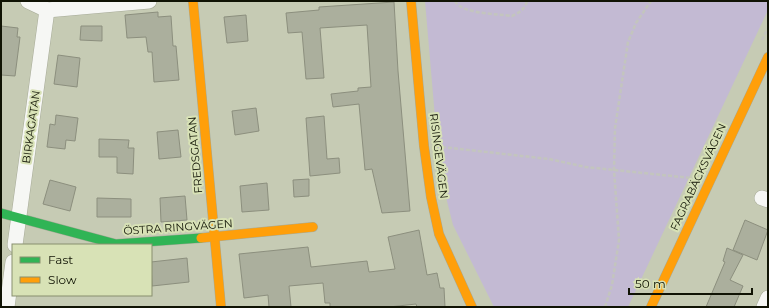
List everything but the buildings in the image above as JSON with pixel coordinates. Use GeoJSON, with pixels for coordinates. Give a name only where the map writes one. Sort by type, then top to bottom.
{"type":"FeatureCollection","features":[{"type":"Feature","properties":{"kind":"street"},"geometry":{"type":"LineString","coordinates":[[28,1],[47,10],[150,1]]}},
{"type":"Feature","properties":{"kind":"street","name":"FREDSGATAN"},"geometry":{"type":"LineString","coordinates":[[193,1],[221,307]]}},
{"type":"Feature","properties":{"kind":"street","name":"RISINGEVÄGEN"},"geometry":{"type":"LineString","coordinates":[[410,1],[424,146],[431,197],[439,234],[472,307]]}},
{"type":"Feature","properties":{"kind":"street","name":"BIRKAGATAN"},"geometry":{"type":"LineString","coordinates":[[15,244],[47,10]]}},
{"type":"Feature","properties":{"kind":"street","name":"FAGRABÄCKSVÄGEN"},"geometry":{"type":"LineString","coordinates":[[651,307],[768,57]]}},
{"type":"Feature","properties":{"kind":"street","name":"ÖSTRA RINGVÄGEN"},"geometry":{"type":"LineString","coordinates":[[1,213],[116,244],[215,237],[313,227]]}},
{"type":"Feature","properties":{"kind":"street"},"geometry":{"type":"LineString","coordinates":[[7,307],[12,270]]}},
{"type":"Feature","properties":{"kind":"street"},"geometry":{"type":"LineString","coordinates":[[764,307],[768,298]]}},
{"type":"Feature","properties":{"kind":"path"},"geometry":{"type":"LineString","coordinates":[[455,1],[456,4],[464,9],[512,16],[519,14],[526,5],[527,1]]}},
{"type":"Feature","properties":{"kind":"path"},"geometry":{"type":"LineString","coordinates":[[605,307],[612,285],[619,240],[614,170],[615,128],[628,42],[636,24],[651,1]]}},
{"type":"Feature","properties":{"kind":"path"},"geometry":{"type":"LineString","coordinates":[[424,146],[549,159],[586,167],[698,179]]}},
{"type":"Feature","properties":{"kind":"shaded area"},"geometry":{"type":"Polygon","coordinates":[[[425,1],[768,1],[768,10],[628,307],[494,307],[453,225],[441,177],[425,1]]]}},
{"type":"Feature","properties":{"kind":"traffic: fast"},"geometry":{"type":"LineString","coordinates":[[1,213],[116,244],[201,238]]}},
{"type":"Feature","properties":{"kind":"traffic: slow"},"geometry":{"type":"LineString","coordinates":[[193,1],[221,307]]}},
{"type":"Feature","properties":{"kind":"traffic: slow"},"geometry":{"type":"LineString","coordinates":[[411,1],[424,146],[431,197],[439,234],[472,307]]}},
{"type":"Feature","properties":{"kind":"traffic: slow"},"geometry":{"type":"LineString","coordinates":[[651,307],[768,57]]}},
{"type":"Feature","properties":{"kind":"traffic: slow"},"geometry":{"type":"LineString","coordinates":[[201,238],[313,227]]}}]}
